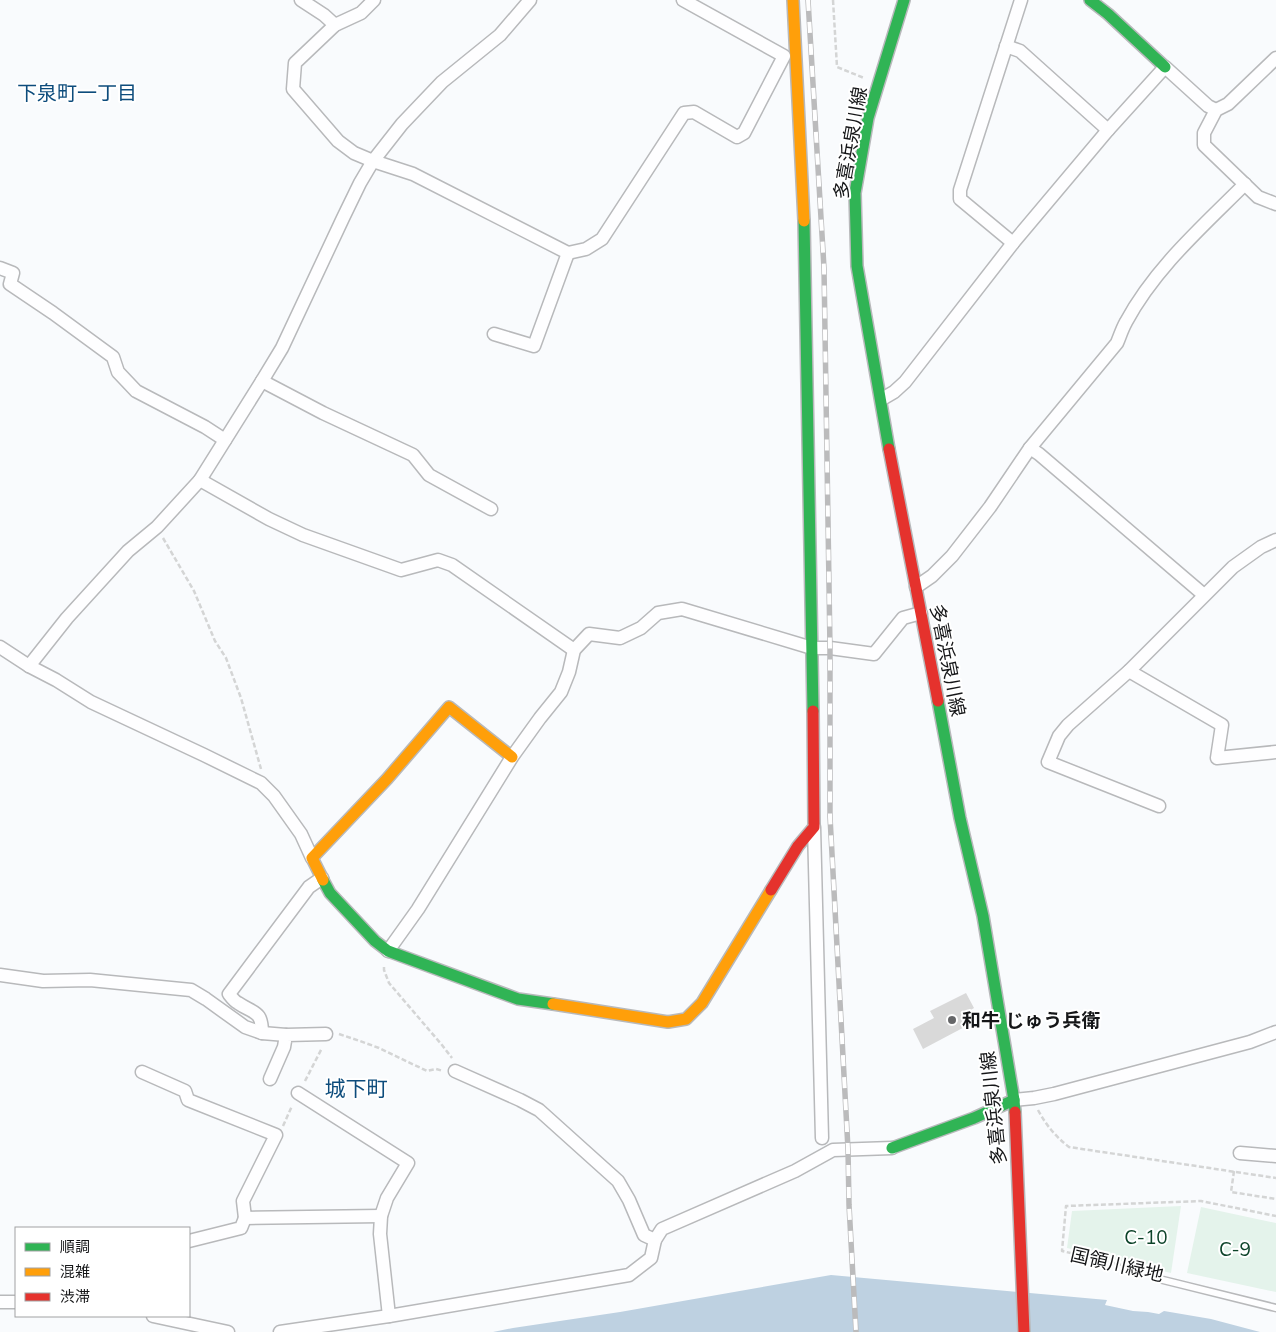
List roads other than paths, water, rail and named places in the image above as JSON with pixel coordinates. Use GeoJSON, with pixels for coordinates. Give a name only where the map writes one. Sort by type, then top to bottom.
{"type":"FeatureCollection","features":[{"type":"Feature","properties":{"kind":"street"},"geometry":{"type":"LineString","coordinates":[[302,0],[335,25]]}},
{"type":"Feature","properties":{"kind":"street"},"geometry":{"type":"LineString","coordinates":[[374,0],[361,13],[335,25],[295,63],[293,89],[338,140],[354,153],[413,174],[568,253],[586,249],[602,238],[684,113],[694,112],[737,137],[744,133],[784,56]]}},
{"type":"Feature","properties":{"kind":"street"},"geometry":{"type":"LineString","coordinates":[[29,666],[67,618],[128,551],[157,527],[200,480],[282,348],[360,183],[373,161],[402,124],[442,82],[500,35],[530,0]]}},
{"type":"Feature","properties":{"kind":"street"},"geometry":{"type":"LineString","coordinates":[[683,0],[798,64]]}},
{"type":"Feature","properties":{"kind":"street"},"geometry":{"type":"LineString","coordinates":[[794,0],[804,208],[814,827],[822,1138]]}},
{"type":"Feature","properties":{"kind":"street","name":"多喜浜泉川線"},"geometry":{"type":"LineString","coordinates":[[904,0],[868,118],[855,193],[857,266],[893,469],[960,818],[983,916],[1014,1100],[1024,1332]]}},
{"type":"Feature","properties":{"kind":"street"},"geometry":{"type":"LineString","coordinates":[[1013,243],[960,199],[960,190],[1021,0]]}},
{"type":"Feature","properties":{"kind":"street"},"geometry":{"type":"LineString","coordinates":[[1090,0],[1108,14],[1208,106],[1216,110]]}},
{"type":"Feature","properties":{"kind":"street"},"geometry":{"type":"LineString","coordinates":[[1006,46],[1020,52],[1108,130]]}},
{"type":"Feature","properties":{"kind":"street"},"geometry":{"type":"LineString","coordinates":[[1276,58],[1228,104],[1216,110],[1204,133],[1204,145],[1258,197],[1276,204]]}},
{"type":"Feature","properties":{"kind":"street"},"geometry":{"type":"LineString","coordinates":[[882,399],[894,392],[905,382],[1013,243],[1108,130],[1165,67]]}},
{"type":"Feature","properties":{"kind":"street"},"geometry":{"type":"LineString","coordinates":[[916,587],[932,576],[952,556],[990,507],[1030,448],[1118,343],[1125,323],[1150,285],[1169,261],[1245,184]]}},
{"type":"Feature","properties":{"kind":"street"},"geometry":{"type":"LineString","coordinates":[[494,334],[534,346],[568,253]]}},
{"type":"Feature","properties":{"kind":"street"},"geometry":{"type":"LineString","coordinates":[[0,268],[13,273],[10,284],[113,357],[118,372],[136,391],[225,440]]}},
{"type":"Feature","properties":{"kind":"street"},"geometry":{"type":"LineString","coordinates":[[262,381],[323,413],[413,455],[429,475],[491,509]]}},
{"type":"Feature","properties":{"kind":"street"},"geometry":{"type":"LineString","coordinates":[[1030,448],[1204,595]]}},
{"type":"Feature","properties":{"kind":"street"},"geometry":{"type":"LineString","coordinates":[[200,480],[269,519],[303,535],[401,570],[438,560],[452,565],[574,650]]}},
{"type":"Feature","properties":{"kind":"street"},"geometry":{"type":"LineString","coordinates":[[1160,806],[1048,762],[1059,736],[1068,725],[1129,671],[1233,567],[1261,547],[1276,540]]}},
{"type":"Feature","properties":{"kind":"street"},"geometry":{"type":"LineString","coordinates":[[388,951],[418,909],[512,757],[561,692],[569,672],[574,650],[589,634],[620,638],[641,628],[658,613],[682,609],[812,648],[830,648],[874,654],[903,618],[921,613]]}},
{"type":"Feature","properties":{"kind":"street"},"geometry":{"type":"LineString","coordinates":[[0,647],[91,702],[261,783],[274,796],[301,834],[330,893],[376,941],[388,951],[518,999],[668,1022],[686,1019],[702,1003],[798,846],[814,827]]}},
{"type":"Feature","properties":{"kind":"street"},"geometry":{"type":"LineString","coordinates":[[1129,671],[1222,725],[1217,758],[1276,752]]}},
{"type":"Feature","properties":{"kind":"street"},"geometry":{"type":"LineString","coordinates":[[312,858],[387,779],[449,707],[512,757]]}},
{"type":"Feature","properties":{"kind":"street"},"geometry":{"type":"LineString","coordinates":[[262,1033],[262,1023],[257,1014],[236,1002],[229,994],[309,887],[322,878]]}},
{"type":"Feature","properties":{"kind":"street"},"geometry":{"type":"LineString","coordinates":[[0,974],[43,981],[90,980],[191,990],[206,998],[245,1027],[262,1033],[326,1034]]}},
{"type":"Feature","properties":{"kind":"street"},"geometry":{"type":"LineString","coordinates":[[280,1332],[388,1316],[629,1275],[651,1258],[655,1240],[662,1230],[795,1170],[833,1150],[892,1148],[974,1118],[1014,1100],[1054,1094],[1250,1042],[1276,1032]]}},
{"type":"Feature","properties":{"kind":"street"},"geometry":{"type":"LineString","coordinates":[[270,1079],[284,1047],[286,1034]]}},
{"type":"Feature","properties":{"kind":"street"},"geometry":{"type":"LineString","coordinates":[[455,1071],[538,1110],[618,1181],[629,1200],[644,1235],[655,1240]]}},
{"type":"Feature","properties":{"kind":"street"},"geometry":{"type":"LineString","coordinates":[[142,1072],[185,1090],[188,1100],[276,1135],[243,1201],[246,1218],[241,1228],[190,1241]]}},
{"type":"Feature","properties":{"kind":"street"},"geometry":{"type":"LineString","coordinates":[[298,1094],[408,1163],[387,1198],[381,1216],[380,1234],[388,1316]]}},
{"type":"Feature","properties":{"kind":"street"},"geometry":{"type":"LineString","coordinates":[[1240,1154],[1276,1156]]}},
{"type":"Feature","properties":{"kind":"street"},"geometry":{"type":"LineString","coordinates":[[246,1218],[381,1216]]}},
{"type":"Feature","properties":{"kind":"street"},"geometry":{"type":"LineString","coordinates":[[0,1302],[15,1302]]}},
{"type":"Feature","properties":{"kind":"street"},"geometry":{"type":"LineString","coordinates":[[158,1317],[228,1332]]}},
{"type":"Feature","properties":{"kind":"lane"},"geometry":{"type":"LineString","coordinates":[[1159,1276],[1276,1308]]}},
{"type":"Feature","properties":{"kind":"water"},"geometry":{"type":"Polygon","coordinates":[[[831,1275],[1107,1300],[1105,1305],[1133,1311],[1159,1314],[1164,1311],[1211,1319],[1260,1332],[493,1332],[831,1275]]]}},
{"type":"Feature","properties":{"kind":"railway"},"geometry":{"type":"LineString","coordinates":[[808,0],[824,268],[830,648],[830,817],[856,1332]]}},
{"type":"Feature","properties":{"kind":"place","name":"和牛 じゅう兵衛"},"geometry":{"type":"Point","coordinates":[952,1020]}},
{"type":"Feature","properties":{"kind":"district","name":"下泉町一丁目"},"geometry":{"type":"Point","coordinates":[77,92]}},
{"type":"Feature","properties":{"kind":"district","name":"城下町"},"geometry":{"type":"Point","coordinates":[356,1088]}},
{"type":"Feature","properties":{"kind":"park label","name":"C-10"},"geometry":{"type":"Point","coordinates":[1146,1237]}},
{"type":"Feature","properties":{"kind":"park label","name":"C-9"},"geometry":{"type":"Point","coordinates":[1235,1249]}}]}
